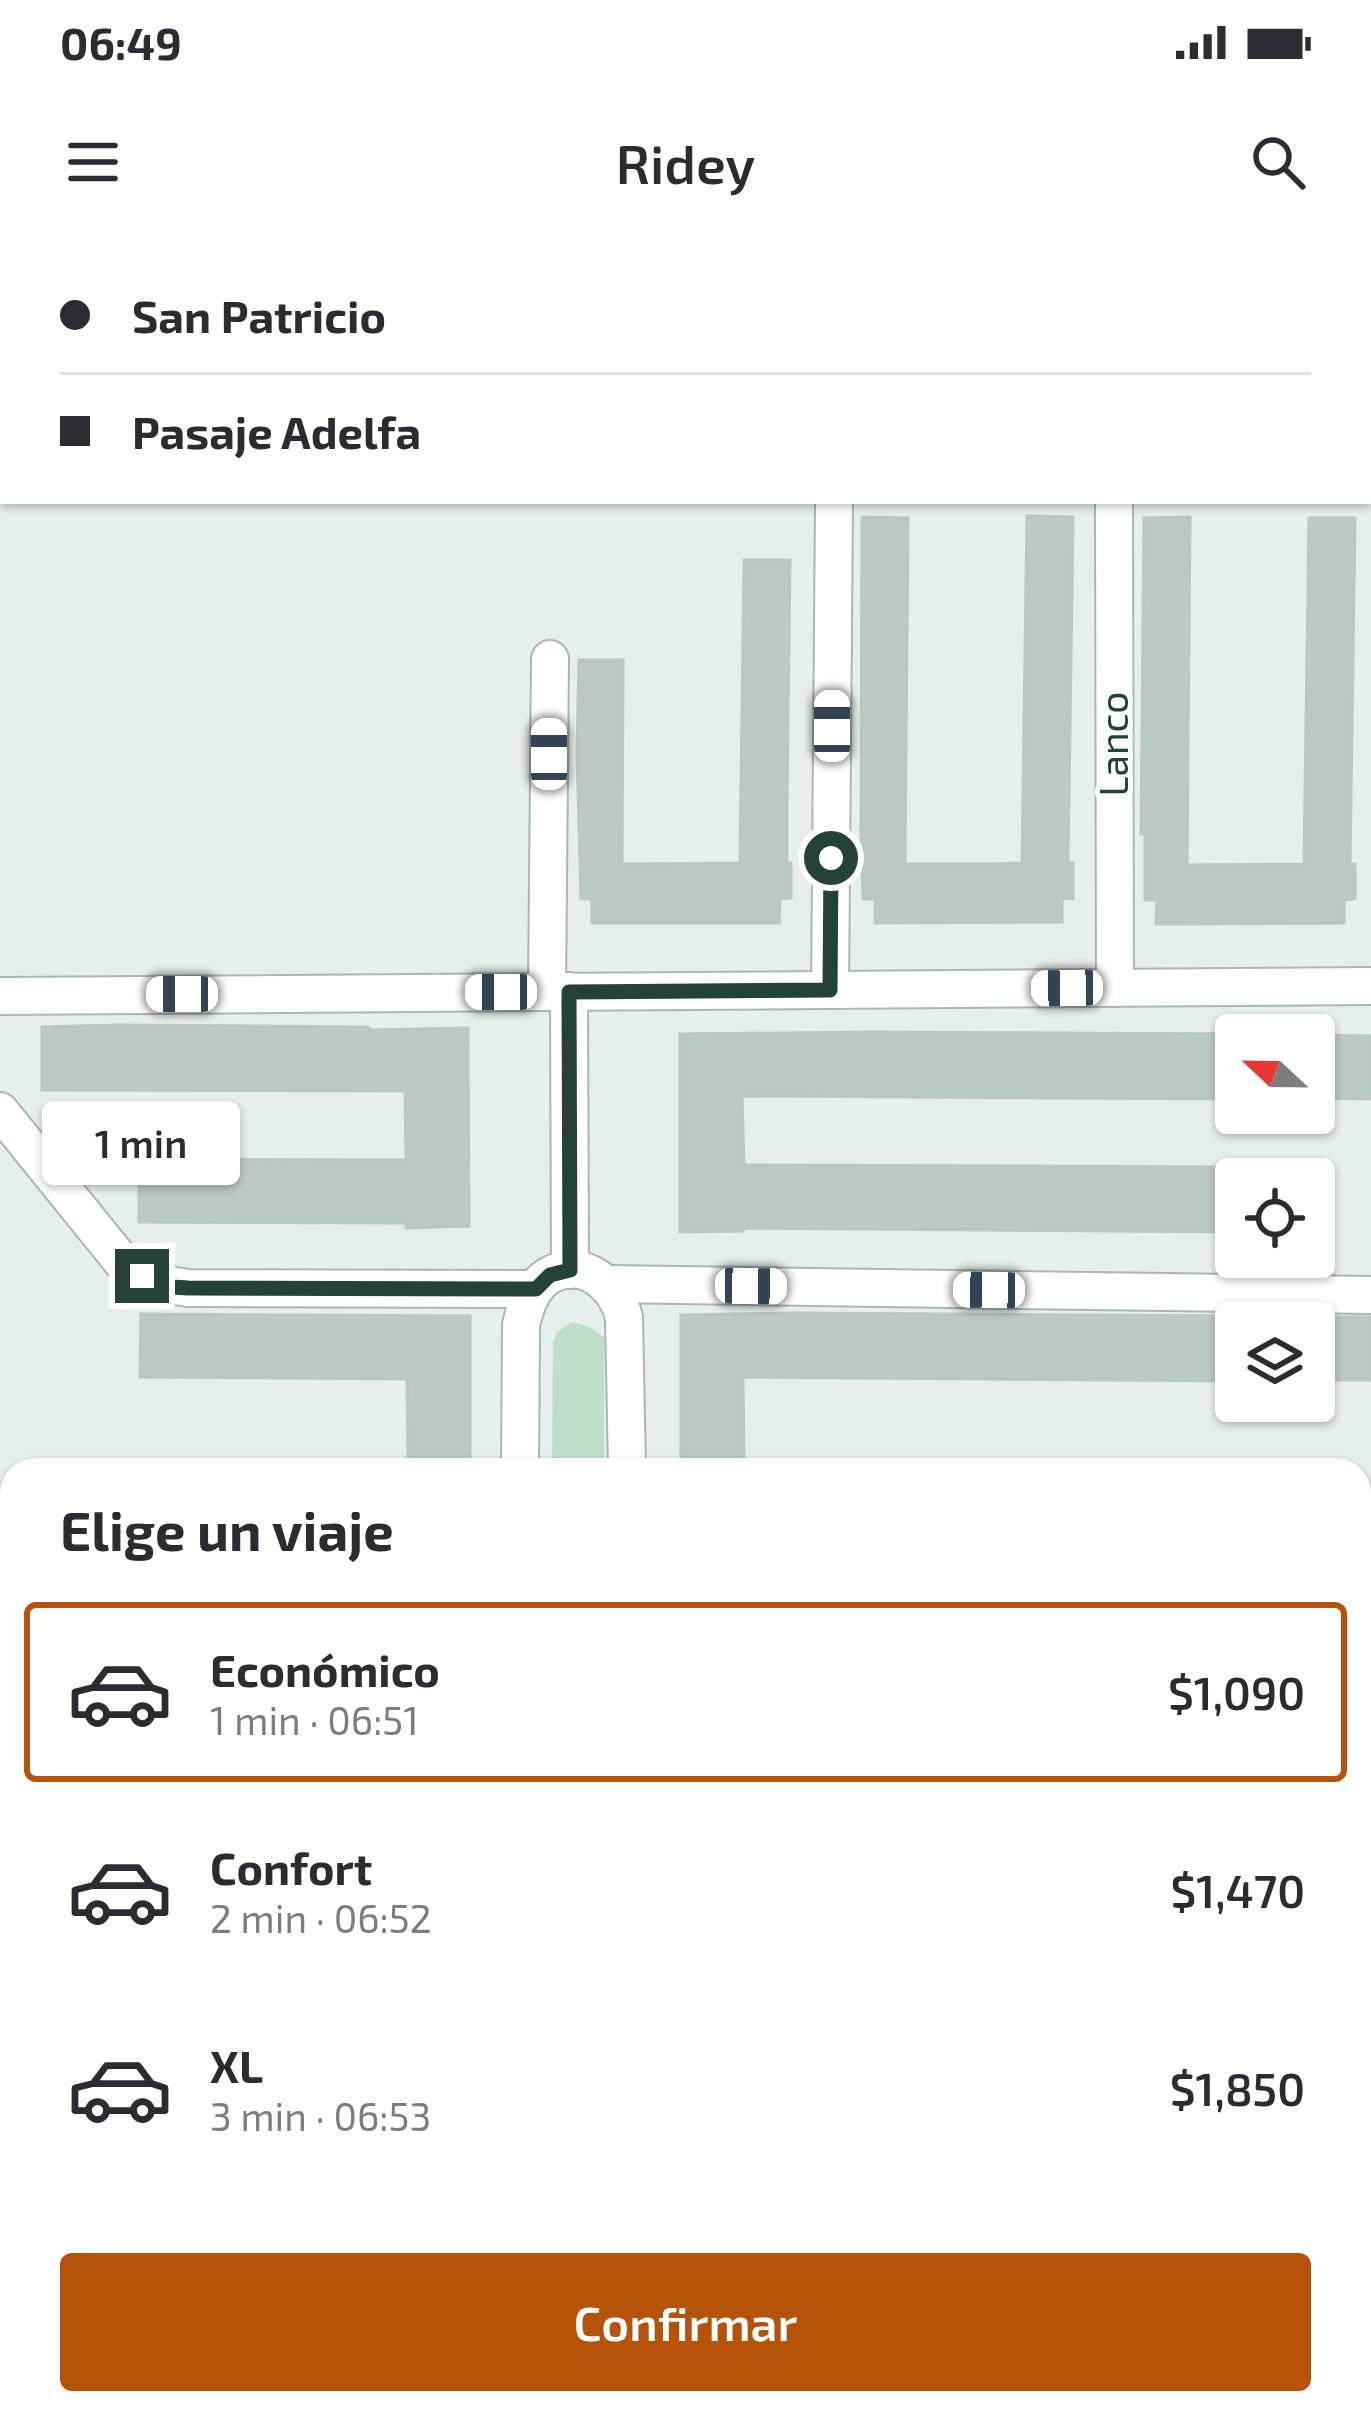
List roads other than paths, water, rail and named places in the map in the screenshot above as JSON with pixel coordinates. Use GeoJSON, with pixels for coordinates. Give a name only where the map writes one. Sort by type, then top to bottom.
{"type":"FeatureCollection","features":[{"type":"Feature","properties":{"kind":"street","name":"Lanco"},"geometry":{"type":"LineString","coordinates":[[1114,504],[1115,988]]}},
{"type":"Feature","properties":{"kind":"street"},"geometry":{"type":"LineString","coordinates":[[830,990],[835,506]]}},
{"type":"Feature","properties":{"kind":"street"},"geometry":{"type":"LineString","coordinates":[[550,658],[570,1270]]}},
{"type":"Feature","properties":{"kind":"street"},"geometry":{"type":"LineString","coordinates":[[0,996],[1371,986]]}},
{"type":"Feature","properties":{"kind":"street"},"geometry":{"type":"LineString","coordinates":[[0,1112],[123,1263],[156,1282],[188,1288],[536,1289]]}},
{"type":"Feature","properties":{"kind":"street"},"geometry":{"type":"LineString","coordinates":[[520,1458],[525,1306],[550,1275],[570,1270],[590,1273],[608,1284],[621,1301],[627,1458]]}},
{"type":"Feature","properties":{"kind":"street"},"geometry":{"type":"LineString","coordinates":[[608,1284],[1371,1295]]}}]}
